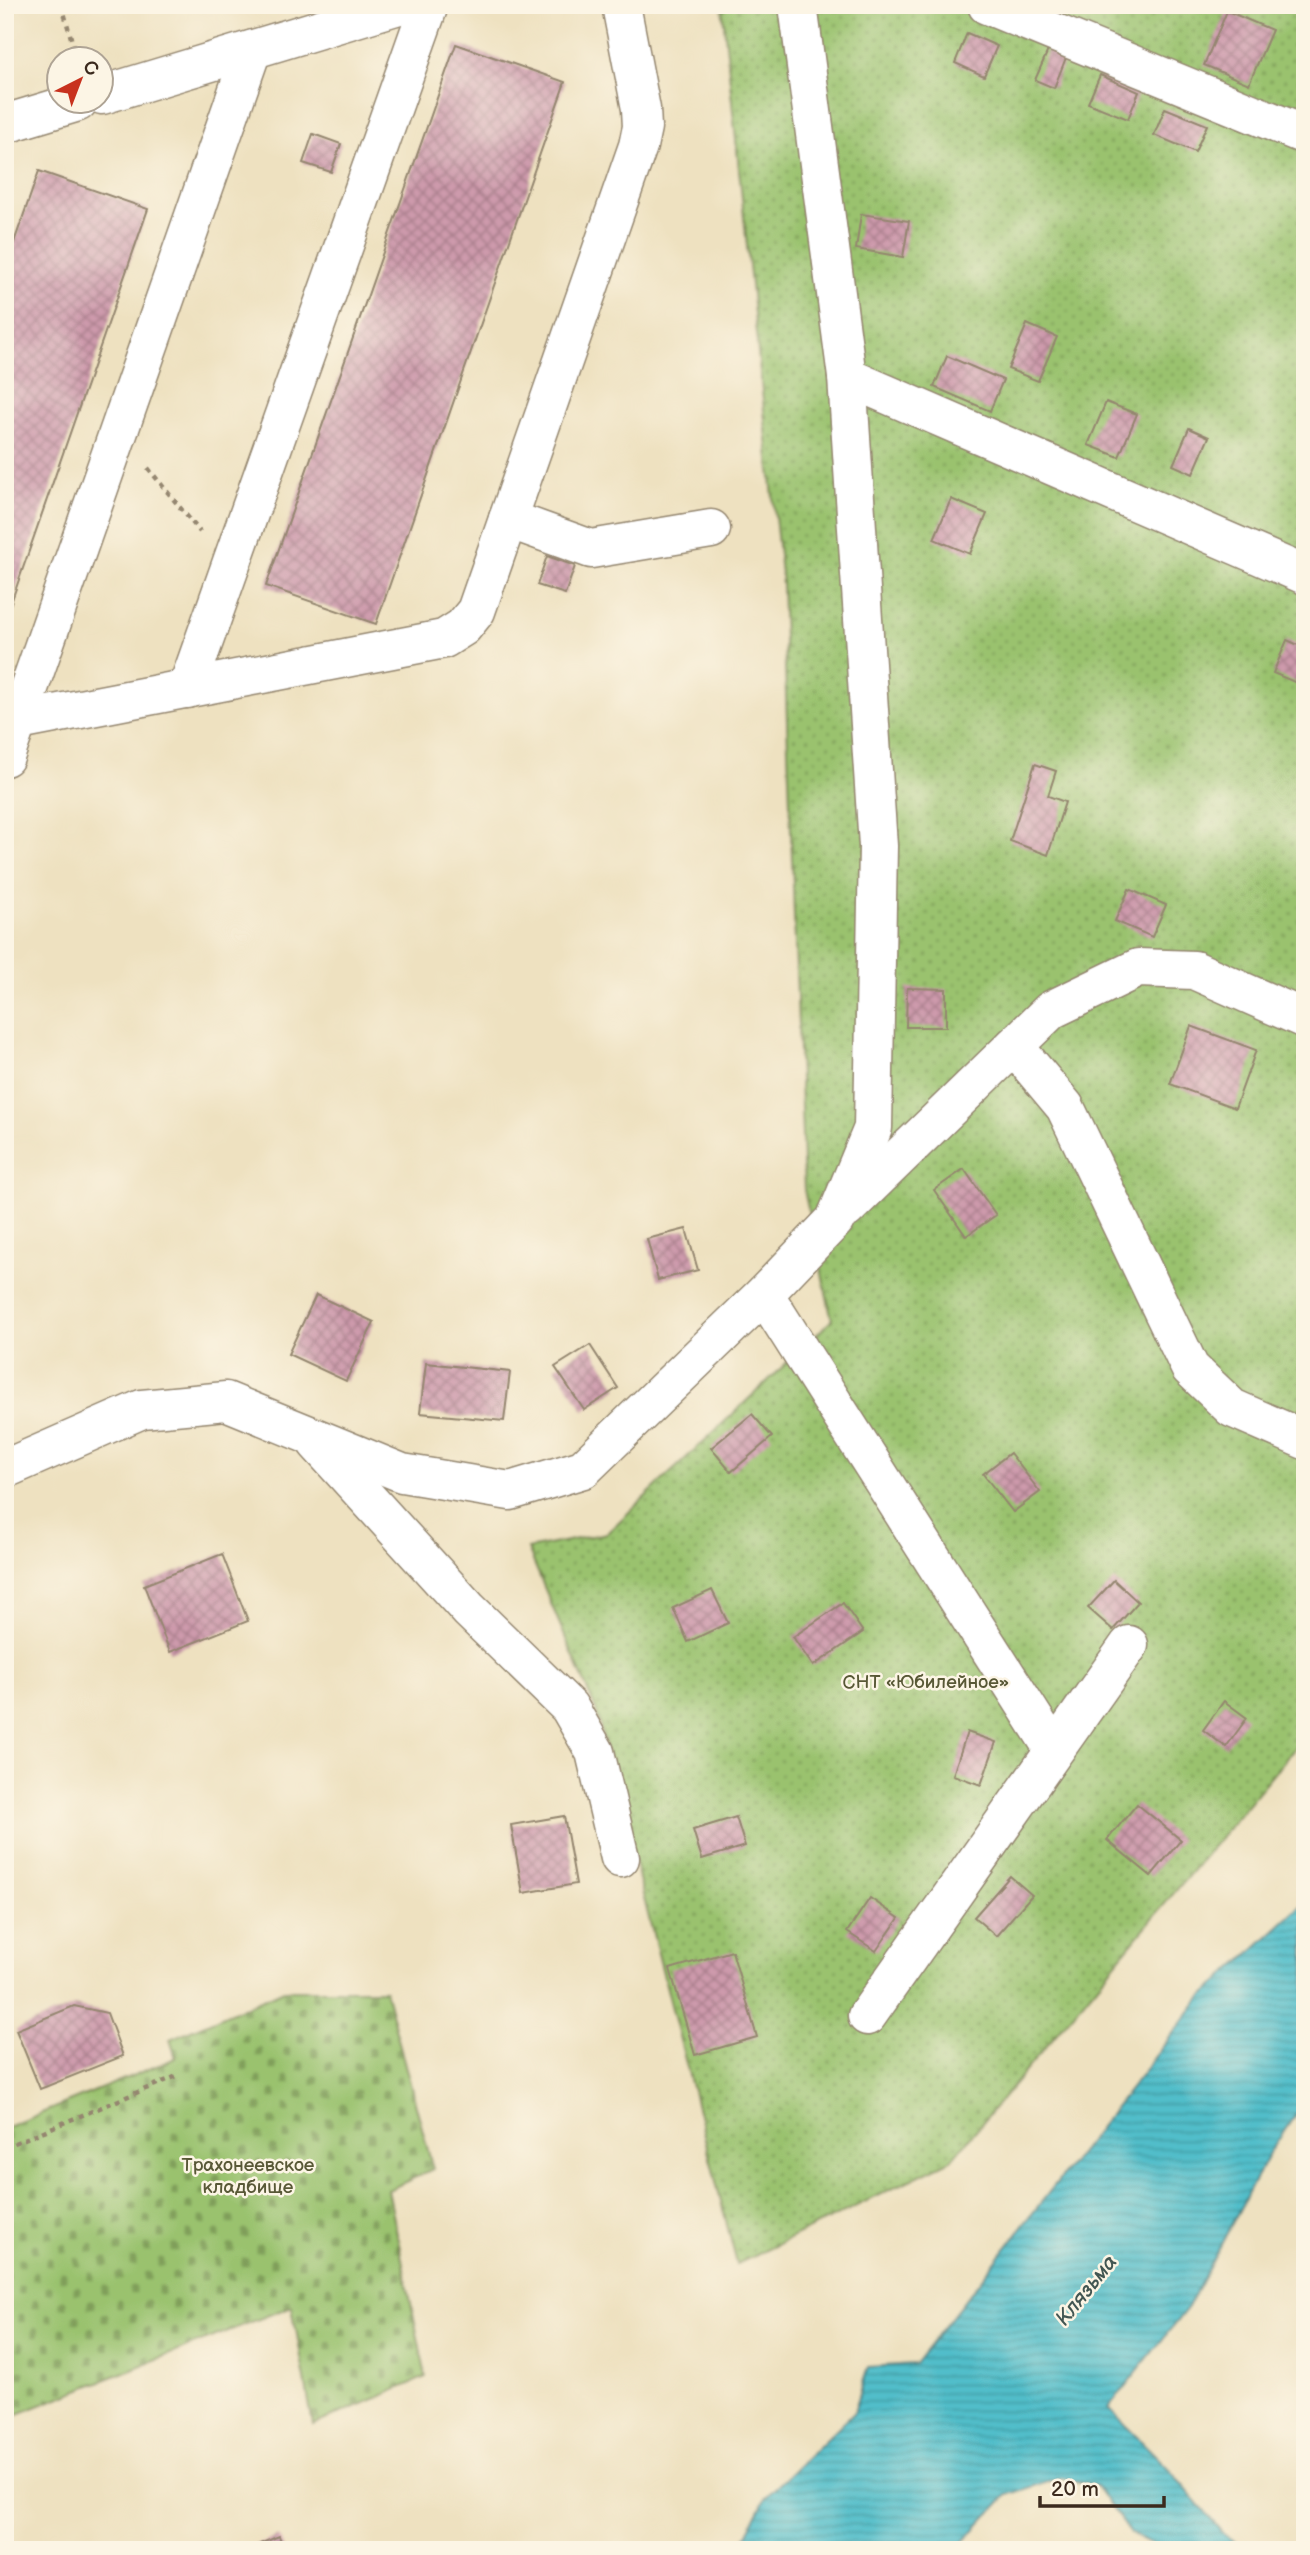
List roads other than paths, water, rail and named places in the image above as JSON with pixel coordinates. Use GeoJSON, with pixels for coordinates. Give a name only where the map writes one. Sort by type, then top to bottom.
{"type":"FeatureCollection","features":[{"type":"Feature","properties":{"kind":"street"},"geometry":{"type":"LineString","coordinates":[[116,90],[399,5]]}},
{"type":"Feature","properties":{"kind":"street"},"geometry":{"type":"LineString","coordinates":[[187,688],[429,5]]}},
{"type":"Feature","properties":{"kind":"street"},"geometry":{"type":"LineString","coordinates":[[11,719],[444,639],[463,627],[477,611],[638,146],[642,127],[641,109],[621,5]]}},
{"type":"Feature","properties":{"kind":"street"},"geometry":{"type":"LineString","coordinates":[[798,5],[847,377],[878,846],[873,1128],[835,1220]]}},
{"type":"Feature","properties":{"kind":"street"},"geometry":{"type":"LineString","coordinates":[[987,5],[1305,135]]}},
{"type":"Feature","properties":{"kind":"street"},"geometry":{"type":"LineString","coordinates":[[5,757],[11,719],[119,432],[252,50]]}},
{"type":"Feature","properties":{"kind":"street"},"geometry":{"type":"LineString","coordinates":[[5,124],[46,112]]}},
{"type":"Feature","properties":{"kind":"street"},"geometry":{"type":"LineString","coordinates":[[847,377],[1305,575]]}},
{"type":"Feature","properties":{"kind":"street"},"geometry":{"type":"LineString","coordinates":[[508,519],[591,549],[711,529]]}},
{"type":"Feature","properties":{"kind":"street"},"geometry":{"type":"LineString","coordinates":[[5,1469],[142,1409],[226,1401],[402,1473],[510,1491],[583,1469],[1051,1010],[1138,968],[1194,970],[1305,1018]]}},
{"type":"Feature","properties":{"kind":"street"},"geometry":{"type":"LineString","coordinates":[[1014,1046],[1066,1107],[1189,1368],[1232,1408],[1305,1440]]}},
{"type":"Feature","properties":{"kind":"street"},"geometry":{"type":"LineString","coordinates":[[764,1294],[1054,1750]]}},
{"type":"Feature","properties":{"kind":"street"},"geometry":{"type":"LineString","coordinates":[[310,1436],[469,1610],[569,1707],[594,1752],[620,1858]]}},
{"type":"Feature","properties":{"kind":"street"},"geometry":{"type":"LineString","coordinates":[[867,2016],[1129,1645]]}},
{"type":"Feature","properties":{"kind":"water","name":"Клязьма"},"geometry":{"type":"Polygon","coordinates":[[[1305,1902],[1305,2100],[1267,2157],[1188,2307],[1108,2408],[1167,2467],[1225,2535],[1246,2550],[1164,2550],[1130,2533],[1096,2486],[1061,2477],[1007,2495],[956,2550],[739,2550],[766,2497],[854,2412],[868,2367],[915,2364],[1200,1999],[1305,1902]]]}},
{"type":"Feature","properties":{"kind":"park label","name":"СНТ «Юбилейное»"},"geometry":{"type":"Point","coordinates":[926,1681]}},
{"type":"Feature","properties":{"kind":"park label","name":"Трахонеевское кладбище"},"geometry":{"type":"Point","coordinates":[248,2175]}}]}
